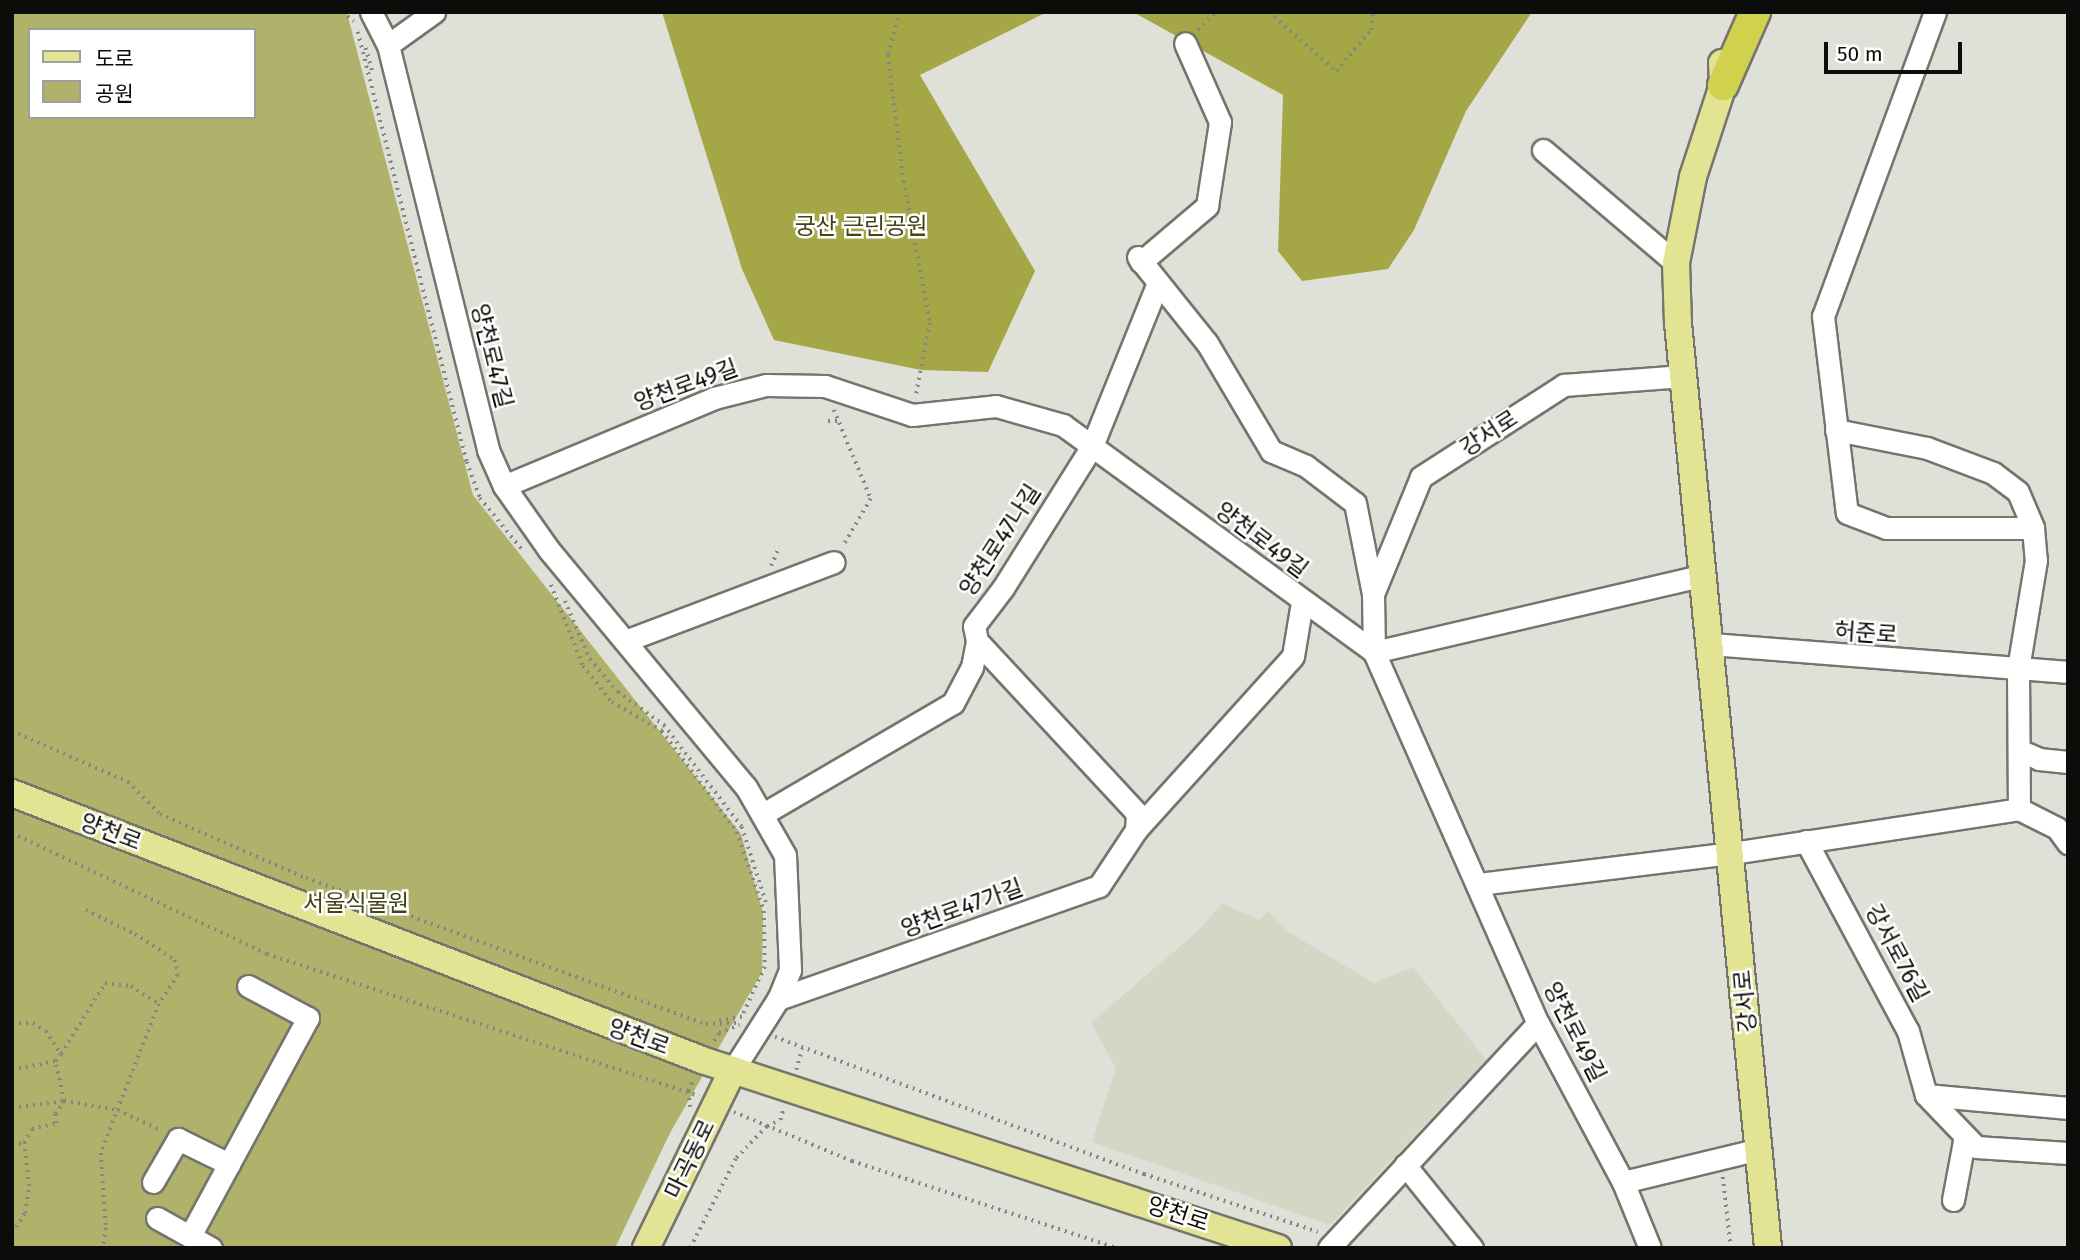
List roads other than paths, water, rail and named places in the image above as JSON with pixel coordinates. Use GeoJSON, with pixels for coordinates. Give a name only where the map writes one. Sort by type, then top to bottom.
{"type":"FeatureCollection","features":[{"type":"Feature","properties":{"kind":"highway"},"geometry":{"type":"LineString","coordinates":[[1723,85],[1755,12]]}},
{"type":"Feature","properties":{"kind":"main road"},"geometry":{"type":"LineString","coordinates":[[1723,85],[1721,65],[1741,12]]}},
{"type":"Feature","properties":{"kind":"main road"},"geometry":{"type":"LineString","coordinates":[[1723,85],[1744,63],[1765,12]]}},
{"type":"Feature","properties":{"kind":"main road","name":"강서로"},"geometry":{"type":"LineString","coordinates":[[1723,85],[1693,177],[1676,263],[1683,376],[1712,644],[1768,1248]]}},
{"type":"Feature","properties":{"kind":"main road","name":"양천로"},"geometry":{"type":"LineString","coordinates":[[12,793],[572,1013],[1244,1242],[1278,1248]]}},
{"type":"Feature","properties":{"kind":"main road","name":"마곡동로"},"geometry":{"type":"LineString","coordinates":[[646,1248],[733,1070]]}},
{"type":"Feature","properties":{"kind":"street","name":"양천로47길"},"geometry":{"type":"LineString","coordinates":[[371,12],[388,45],[488,450],[504,486],[549,550],[746,787],[785,855],[790,970],[778,999],[750,1025],[733,1070]]}},
{"type":"Feature","properties":{"kind":"street"},"geometry":{"type":"LineString","coordinates":[[388,45],[434,12]]}},
{"type":"Feature","properties":{"kind":"street"},"geometry":{"type":"LineString","coordinates":[[1936,12],[1823,316],[1847,513],[1886,528],[2033,528]]}},
{"type":"Feature","properties":{"kind":"street"},"geometry":{"type":"LineString","coordinates":[[1185,43],[1220,122],[1207,206],[1140,260],[1208,343],[1270,451],[1306,466],[1355,503],[1373,594],[1374,652],[1704,575]]}},
{"type":"Feature","properties":{"kind":"street"},"geometry":{"type":"LineString","coordinates":[[1543,150],[1676,263]]}},
{"type":"Feature","properties":{"kind":"street","name":"양천로47나길"},"geometry":{"type":"LineString","coordinates":[[763,814],[953,704],[972,667],[977,641],[974,626],[1003,588],[1092,446],[1158,284]]}},
{"type":"Feature","properties":{"kind":"street","name":"강서로"},"geometry":{"type":"LineString","coordinates":[[1373,594],[1421,477],[1564,385],[1683,376]]}},
{"type":"Feature","properties":{"kind":"street","name":"양천로49길"},"geometry":{"type":"LineString","coordinates":[[504,486],[714,398],[766,385],[825,386],[912,415],[996,406],[1063,425],[1374,652],[1479,884],[1538,1023],[1623,1182],[1650,1248]]}},
{"type":"Feature","properties":{"kind":"street"},"geometry":{"type":"LineString","coordinates":[[1836,430],[1927,448],[1993,473],[2018,492],[2033,528],[2036,560],[2018,669],[2019,809]]}},
{"type":"Feature","properties":{"kind":"street"},"geometry":{"type":"LineString","coordinates":[[625,641],[834,562]]}},
{"type":"Feature","properties":{"kind":"street","name":"양천로47가길"},"geometry":{"type":"LineString","coordinates":[[778,999],[1099,886],[1136,830],[1293,656],[1302,602]]}},
{"type":"Feature","properties":{"kind":"street"},"geometry":{"type":"LineString","coordinates":[[977,641],[1137,813],[1136,830]]}},
{"type":"Feature","properties":{"kind":"street","name":"허준로"},"geometry":{"type":"LineString","coordinates":[[1712,644],[2068,672]]}},
{"type":"Feature","properties":{"kind":"street"},"geometry":{"type":"LineString","coordinates":[[2019,750],[2039,759],[2068,762]]}},
{"type":"Feature","properties":{"kind":"street"},"geometry":{"type":"LineString","coordinates":[[1479,884],[1731,853],[2019,809],[2057,828],[2068,843]]}},
{"type":"Feature","properties":{"kind":"street","name":"강서로76길"},"geometry":{"type":"LineString","coordinates":[[1805,841],[1908,1031],[1926,1095],[1976,1147],[2068,1153]]}},
{"type":"Feature","properties":{"kind":"street"},"geometry":{"type":"LineString","coordinates":[[190,1236],[308,1018],[248,986]]}},
{"type":"Feature","properties":{"kind":"street"},"geometry":{"type":"LineString","coordinates":[[1334,1243],[1538,1023]]}},
{"type":"Feature","properties":{"kind":"street"},"geometry":{"type":"LineString","coordinates":[[1926,1095],[2068,1108]]}},
{"type":"Feature","properties":{"kind":"street"},"geometry":{"type":"LineString","coordinates":[[1953,1200],[1965,1136]]}},
{"type":"Feature","properties":{"kind":"street"},"geometry":{"type":"LineString","coordinates":[[153,1182],[178,1139],[229,1164]]}},
{"type":"Feature","properties":{"kind":"street"},"geometry":{"type":"LineString","coordinates":[[1623,1182],[1759,1149]]}},
{"type":"Feature","properties":{"kind":"street"},"geometry":{"type":"LineString","coordinates":[[1405,1166],[1472,1248]]}},
{"type":"Feature","properties":{"kind":"street"},"geometry":{"type":"LineString","coordinates":[[157,1218],[211,1248]]}},
{"type":"Feature","properties":{"kind":"park label","name":"궁산 근린공원"},"geometry":{"type":"Point","coordinates":[861,226]}},
{"type":"Feature","properties":{"kind":"park label","name":"서울식물원"},"geometry":{"type":"Point","coordinates":[356,903]}}]}
